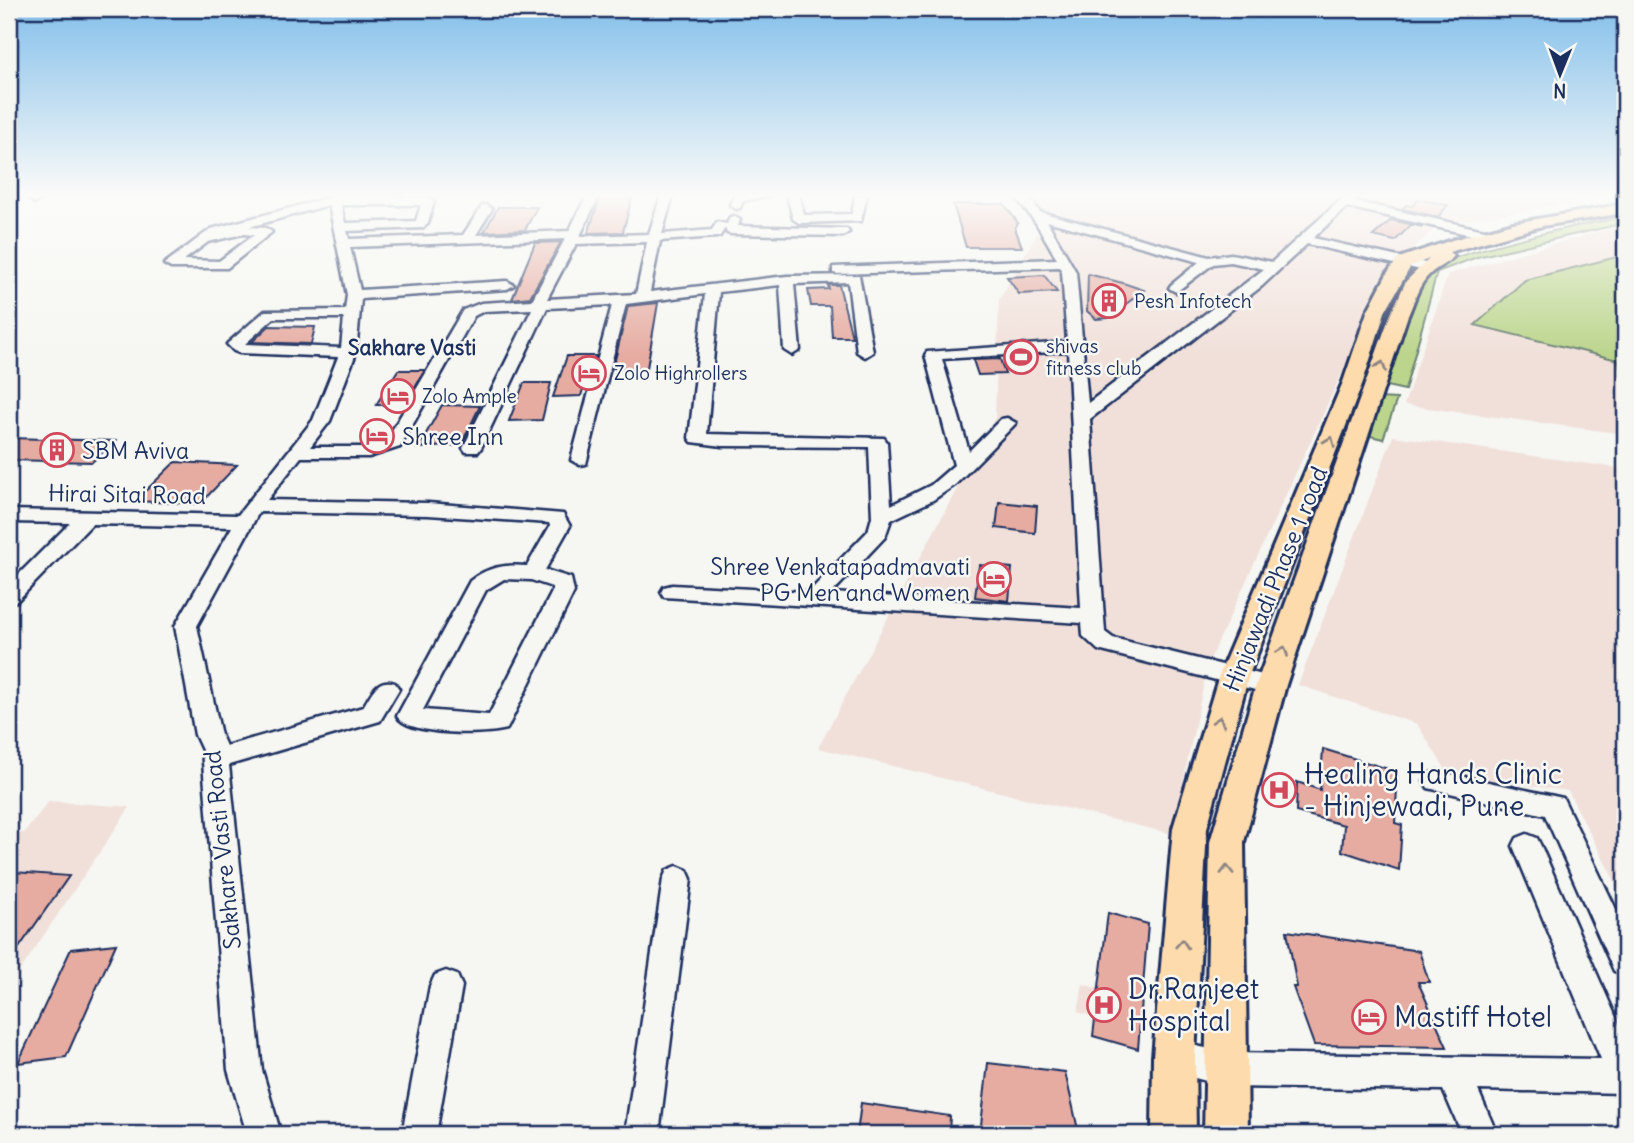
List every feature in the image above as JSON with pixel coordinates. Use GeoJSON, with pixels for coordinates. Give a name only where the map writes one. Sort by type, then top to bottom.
{"type":"FeatureCollection","features":[{"type":"Feature","properties":{"kind":"main road"},"geometry":{"type":"LineString","coordinates":[[1415,264],[1463,248]]}},
{"type":"Feature","properties":{"kind":"main road","name":"Hinjawadi Phase 1 road"},"geometry":{"type":"LineString","coordinates":[[1174,1134],[1174,1057],[1190,828],[1234,675],[1353,382],[1376,312],[1397,272],[1415,264],[1417,276],[1398,318],[1271,685],[1227,842],[1226,1134]]}},
{"type":"Feature","properties":{"kind":"street"},"geometry":{"type":"LineString","coordinates":[[191,248],[171,264],[222,265],[244,248]]}},
{"type":"Feature","properties":{"kind":"street","name":"Sakhare Vasti Road"},"geometry":{"type":"LineString","coordinates":[[264,1134],[245,1070],[215,750],[208,735],[186,626],[249,514],[321,421],[348,353],[353,304],[343,248]]}},
{"type":"Feature","properties":{"kind":"street"},"geometry":{"type":"LineString","coordinates":[[472,448],[568,248]]}},
{"type":"Feature","properties":{"kind":"street"},"geometry":{"type":"LineString","coordinates":[[642,297],[652,248]]}},
{"type":"Feature","properties":{"kind":"street"},"geometry":{"type":"LineString","coordinates":[[824,274],[840,248]]}},
{"type":"Feature","properties":{"kind":"street"},"geometry":{"type":"LineString","coordinates":[[894,248],[1065,263]]}},
{"type":"Feature","properties":{"kind":"street"},"geometry":{"type":"LineString","coordinates":[[1059,248],[1069,272],[1094,636],[1106,644],[1271,685]]}},
{"type":"Feature","properties":{"kind":"street"},"geometry":{"type":"LineString","coordinates":[[1162,248],[1209,261],[1231,258],[1274,267]]}},
{"type":"Feature","properties":{"kind":"street"},"geometry":{"type":"LineString","coordinates":[[1081,417],[1295,248]]}},
{"type":"Feature","properties":{"kind":"street"},"geometry":{"type":"LineString","coordinates":[[1343,248],[1415,264]]}},
{"type":"Feature","properties":{"kind":"street"},"geometry":{"type":"LineString","coordinates":[[1176,288],[1209,261]]}},
{"type":"Feature","properties":{"kind":"street"},"geometry":{"type":"LineString","coordinates":[[297,452],[369,452],[394,443],[470,311],[481,307],[620,300],[824,274],[854,278],[865,352]]}},
{"type":"Feature","properties":{"kind":"street"},"geometry":{"type":"LineString","coordinates":[[787,280],[792,350]]}},
{"type":"Feature","properties":{"kind":"street"},"geometry":{"type":"LineString","coordinates":[[348,353],[239,348],[235,344],[270,314],[507,285]]}},
{"type":"Feature","properties":{"kind":"street"},"geometry":{"type":"LineString","coordinates":[[712,290],[698,438],[722,441],[878,441],[882,517],[878,533],[814,600]]}},
{"type":"Feature","properties":{"kind":"street"},"geometry":{"type":"LineString","coordinates":[[580,460],[620,300]]}},
{"type":"Feature","properties":{"kind":"street"},"geometry":{"type":"LineString","coordinates":[[964,467],[933,355],[1075,346]]}},
{"type":"Feature","properties":{"kind":"street"},"geometry":{"type":"LineString","coordinates":[[882,517],[928,496],[964,467],[981,446],[1007,423]]}},
{"type":"Feature","properties":{"kind":"street","name":"Hirai Sitai Road"},"geometry":{"type":"LineString","coordinates":[[9,516],[87,518],[428,509],[556,518],[560,527],[533,573]]}},
{"type":"Feature","properties":{"kind":"street"},"geometry":{"type":"LineString","coordinates":[[9,596],[87,518]]}},
{"type":"Feature","properties":{"kind":"street"},"geometry":{"type":"LineString","coordinates":[[504,571],[533,573],[564,583],[563,592],[498,722],[489,724],[414,719],[409,716],[478,586],[490,575],[504,571]]}},
{"type":"Feature","properties":{"kind":"street"},"geometry":{"type":"LineString","coordinates":[[672,592],[1091,616]]}},
{"type":"Feature","properties":{"kind":"street"},"geometry":{"type":"LineString","coordinates":[[216,759],[372,714],[387,689]]}},
{"type":"Feature","properties":{"kind":"street"},"geometry":{"type":"LineString","coordinates":[[1437,781],[1553,806],[1625,961]]}},
{"type":"Feature","properties":{"kind":"street"},"geometry":{"type":"LineString","coordinates":[[1527,846],[1611,1045],[1625,1070]]}},
{"type":"Feature","properties":{"kind":"street"},"geometry":{"type":"LineString","coordinates":[[642,1134],[677,879]]}},
{"type":"Feature","properties":{"kind":"street"},"geometry":{"type":"LineString","coordinates":[[419,1134],[446,986]]}},
{"type":"Feature","properties":{"kind":"street"},"geometry":{"type":"LineString","coordinates":[[1174,1057],[1228,1070],[1625,1076]]}},
{"type":"Feature","properties":{"kind":"street"},"geometry":{"type":"LineString","coordinates":[[1454,1074],[1480,1134]]}},
{"type":"Feature","properties":{"kind":"shaded area"},"geometry":{"type":"Polygon","coordinates":[[[1028,248],[1414,248],[1388,273],[1208,664],[1172,834],[818,748],[995,418],[999,300],[1028,248]]]}},
{"type":"Feature","properties":{"kind":"shaded area"},"geometry":{"type":"Polygon","coordinates":[[[1539,248],[1625,248],[1625,434],[1404,405],[1448,274],[1539,248]]]}},
{"type":"Feature","properties":{"kind":"shaded area"},"geometry":{"type":"Polygon","coordinates":[[[1393,436],[1625,469],[1625,901],[1568,791],[1449,775],[1417,724],[1298,685],[1393,436]]]}},
{"type":"Feature","properties":{"kind":"shaded area"},"geometry":{"type":"Polygon","coordinates":[[[49,801],[130,807],[9,987],[9,842],[15,833],[24,833],[49,801]]]}},
{"type":"Feature","properties":{"kind":"shaded area","name":"Dr.Ranjeet Hospital"},"geometry":{"type":"Polygon","coordinates":[[[1083,984],[1129,998],[1125,1027],[1078,1012],[1083,984]]]}},
{"type":"Feature","properties":{"kind":"green space"},"geometry":{"type":"Polygon","coordinates":[[[1486,248],[1515,248],[1477,257],[1437,272],[1405,390],[1382,385],[1425,276],[1429,270],[1441,263],[1486,248]]]}},
{"type":"Feature","properties":{"kind":"green space"},"geometry":{"type":"Polygon","coordinates":[[[1625,255],[1625,385],[1618,360],[1475,325],[1525,280],[1625,255]]]}},
{"type":"Feature","properties":{"kind":"green space"},"geometry":{"type":"Polygon","coordinates":[[[1376,398],[1397,399],[1383,439],[1362,434],[1376,398]]]}},
{"type":"Feature","properties":{"kind":"building"},"geometry":{"type":"Polygon","coordinates":[[[533,248],[557,248],[530,297],[512,299],[533,248]]]}},
{"type":"Feature","properties":{"kind":"building","name":"Pesh Infotech"},"geometry":{"type":"Polygon","coordinates":[[[1088,274],[1144,290],[1108,318],[1096,319],[1087,311],[1088,274]]]}},
{"type":"Feature","properties":{"kind":"building"},"geometry":{"type":"Polygon","coordinates":[[[1044,275],[1057,292],[1019,294],[1007,277],[1044,275]]]}},
{"type":"Feature","properties":{"kind":"building"},"geometry":{"type":"Polygon","coordinates":[[[828,285],[839,285],[852,337],[832,337],[830,306],[811,306],[808,290],[829,289],[828,285]]]}},
{"type":"Feature","properties":{"kind":"building"},"geometry":{"type":"Polygon","coordinates":[[[658,303],[647,368],[613,368],[628,306],[658,303]]]}},
{"type":"Feature","properties":{"kind":"building"},"geometry":{"type":"Polygon","coordinates":[[[269,326],[315,327],[311,344],[252,342],[269,326]]]}},
{"type":"Feature","properties":{"kind":"building"},"geometry":{"type":"Polygon","coordinates":[[[567,356],[596,356],[590,379],[586,379],[581,396],[553,397],[567,356]]]}},
{"type":"Feature","properties":{"kind":"building"},"geometry":{"type":"Polygon","coordinates":[[[1000,359],[1005,374],[978,375],[973,360],[1000,359]]]}},
{"type":"Feature","properties":{"kind":"building"},"geometry":{"type":"Polygon","coordinates":[[[398,370],[425,370],[404,405],[376,405],[398,370]]]}},
{"type":"Feature","properties":{"kind":"building"},"geometry":{"type":"Polygon","coordinates":[[[524,383],[551,383],[542,420],[509,421],[524,383]]]}},
{"type":"Feature","properties":{"kind":"building"},"geometry":{"type":"Polygon","coordinates":[[[442,405],[480,406],[461,445],[418,448],[442,405]]]}},
{"type":"Feature","properties":{"kind":"building","name":"SBM Aviva"},"geometry":{"type":"Polygon","coordinates":[[[9,438],[115,441],[92,462],[9,460],[9,438]]]}},
{"type":"Feature","properties":{"kind":"building"},"geometry":{"type":"Polygon","coordinates":[[[175,462],[237,465],[200,504],[135,501],[175,462]]]}},
{"type":"Feature","properties":{"kind":"building"},"geometry":{"type":"Polygon","coordinates":[[[999,502],[1037,506],[1035,533],[996,528],[999,502]]]}},
{"type":"Feature","properties":{"kind":"building","name":"Shree Venkatapadmavati PG Men and Women"},"geometry":{"type":"Polygon","coordinates":[[[979,565],[1012,568],[1009,601],[975,597],[979,565]]]}},
{"type":"Feature","properties":{"kind":"building"},"geometry":{"type":"Polygon","coordinates":[[[1323,749],[1398,772],[1395,823],[1402,825],[1399,870],[1342,851],[1344,825],[1296,812],[1297,782],[1320,790],[1323,749]]]}},
{"type":"Feature","properties":{"kind":"building"},"geometry":{"type":"Polygon","coordinates":[[[14,872],[69,876],[9,962],[9,879],[14,872]]]}},
{"type":"Feature","properties":{"kind":"building"},"geometry":{"type":"Polygon","coordinates":[[[1108,913],[1148,924],[1138,1049],[1093,1036],[1108,913]]]}},
{"type":"Feature","properties":{"kind":"building"},"geometry":{"type":"Polygon","coordinates":[[[1287,931],[1419,951],[1429,982],[1418,982],[1447,1047],[1314,1045],[1293,987],[1297,987],[1287,931]]]}},
{"type":"Feature","properties":{"kind":"building"},"geometry":{"type":"Polygon","coordinates":[[[116,944],[66,1057],[18,1063],[71,949],[116,944]]]}},
{"type":"Feature","properties":{"kind":"building"},"geometry":{"type":"Polygon","coordinates":[[[988,1063],[1065,1072],[1079,1134],[980,1134],[988,1063]]]}},
{"type":"Feature","properties":{"kind":"building"},"geometry":{"type":"Polygon","coordinates":[[[861,1103],[950,1116],[949,1134],[857,1134],[861,1103]]]}},
{"type":"Feature","properties":{"kind":"place","name":"Pesh Infotech"},"geometry":{"type":"Point","coordinates":[1109,301]}},
{"type":"Feature","properties":{"kind":"place","name":"shivas fitness club"},"geometry":{"type":"Point","coordinates":[1021,357]}},
{"type":"Feature","properties":{"kind":"place","name":"Zolo Highrollers"},"geometry":{"type":"Point","coordinates":[589,373]}},
{"type":"Feature","properties":{"kind":"place","name":"Zolo Ample"},"geometry":{"type":"Point","coordinates":[398,396]}},
{"type":"Feature","properties":{"kind":"place","name":"Shree Inn"},"geometry":{"type":"Point","coordinates":[377,436]}},
{"type":"Feature","properties":{"kind":"place","name":"SBM Aviva"},"geometry":{"type":"Point","coordinates":[57,450]}},
{"type":"Feature","properties":{"kind":"place","name":"Shree Venkatapadmavati PG Men and Women"},"geometry":{"type":"Point","coordinates":[994,579]}},
{"type":"Feature","properties":{"kind":"place","name":"Healing Hands Clinic - Hinjewadi, Pune"},"geometry":{"type":"Point","coordinates":[1279,790]}},
{"type":"Feature","properties":{"kind":"place","name":"Dr.Ranjeet Hospital"},"geometry":{"type":"Point","coordinates":[1104,1005]}},
{"type":"Feature","properties":{"kind":"place","name":"Mastiff Hotel"},"geometry":{"type":"Point","coordinates":[1369,1017]}},
{"type":"Feature","properties":{"kind":"district","name":"Sakhare Vasti"},"geometry":{"type":"Point","coordinates":[412,347]}}]}
